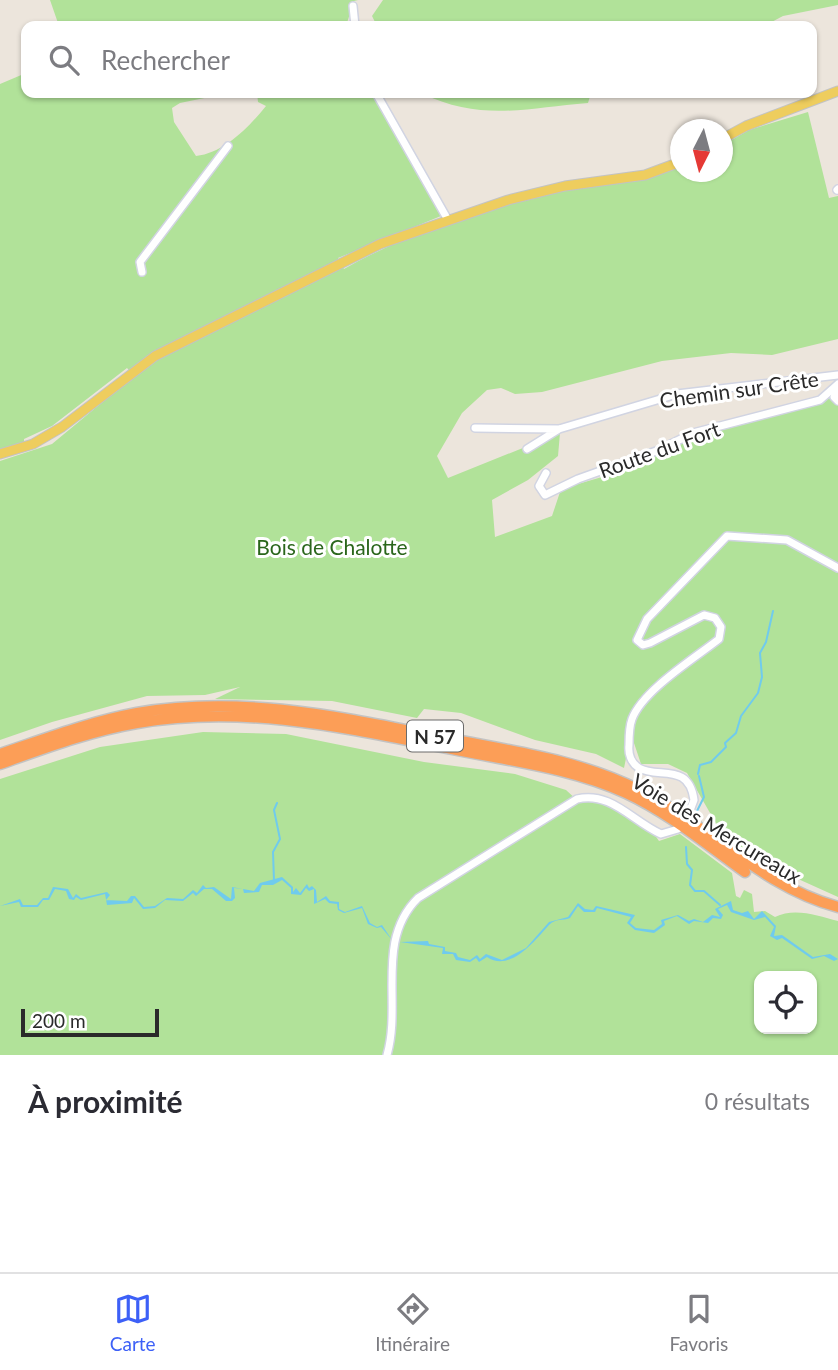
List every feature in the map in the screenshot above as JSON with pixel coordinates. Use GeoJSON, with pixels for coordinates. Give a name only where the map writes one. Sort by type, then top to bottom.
{"type":"FeatureCollection","features":[{"type":"Feature","properties":{"kind":"highway","name":"Voie des Mercureaux"},"geometry":{"type":"LineString","coordinates":[[0,754],[89,724],[164,709],[243,705],[322,714],[543,758],[603,774],[662,802],[779,884],[838,906]]}},
{"type":"Feature","properties":{"kind":"highway","name":"Voie des Mercureaux"},"geometry":{"type":"LineString","coordinates":[[0,764],[83,736],[155,720],[233,715],[312,722],[550,768],[600,783],[665,815],[776,890],[838,914]]}},
{"type":"Feature","properties":{"kind":"main road"},"geometry":{"type":"LineString","coordinates":[[733,133],[838,91]]}},
{"type":"Feature","properties":{"kind":"main road"},"geometry":{"type":"LineString","coordinates":[[0,454],[33,444],[62,427],[155,356],[380,244],[508,200],[565,186],[645,175],[670,166]]}},
{"type":"Feature","properties":{"kind":"street"},"geometry":{"type":"LineString","coordinates":[[353,6],[354,21]]}},
{"type":"Feature","properties":{"kind":"street"},"geometry":{"type":"LineString","coordinates":[[379,98],[448,220]]}},
{"type":"Feature","properties":{"kind":"street"},"geometry":{"type":"LineString","coordinates":[[142,272],[140,262],[228,146]]}},
{"type":"Feature","properties":{"kind":"street","name":"Chemin sur Crête"},"geometry":{"type":"LineString","coordinates":[[475,428],[559,429],[677,394],[838,375]]}},
{"type":"Feature","properties":{"kind":"street"},"geometry":{"type":"LineString","coordinates":[[838,387],[834,397],[838,401]]}},
{"type":"Feature","properties":{"kind":"street","name":"Route du Fort"},"geometry":{"type":"LineString","coordinates":[[546,472],[539,486],[545,495],[578,479],[659,450],[693,433],[820,400],[838,387]]}},
{"type":"Feature","properties":{"kind":"street"},"geometry":{"type":"LineString","coordinates":[[527,449],[559,429]]}},
{"type":"Feature","properties":{"kind":"street"},"geometry":{"type":"LineString","coordinates":[[689,813],[694,800],[686,783],[670,772],[642,769],[632,761],[628,752],[630,728],[642,704],[719,639],[721,627],[715,618],[704,615],[642,645],[636,640],[647,619],[727,536],[787,540],[838,568]]}},
{"type":"Feature","properties":{"kind":"street"},"geometry":{"type":"LineString","coordinates":[[387,1055],[394,1022],[391,963],[394,944],[410,907],[430,889],[577,799],[593,797],[611,802],[661,834],[670,834],[678,829]]}},
{"type":"Feature","properties":{"kind":"green space"},"geometry":{"type":"Polygon","coordinates":[[[50,0],[358,0],[354,1],[348,21],[57,21],[50,0]]]}},
{"type":"Feature","properties":{"kind":"green space"},"geometry":{"type":"Polygon","coordinates":[[[383,0],[838,0],[838,5],[783,16],[774,21],[374,21],[372,16],[383,0]]]}},
{"type":"Feature","properties":{"kind":"green space","name":"Bois de Chalotte"},"geometry":{"type":"Polygon","coordinates":[[[21,75],[21,98],[204,98],[180,103],[172,108],[174,122],[196,156],[226,144],[252,122],[266,106],[258,102],[258,98],[376,98],[442,211],[441,216],[338,258],[344,269],[422,232],[532,198],[670,170],[670,182],[733,182],[733,139],[749,130],[808,112],[829,198],[838,196],[838,339],[772,355],[731,353],[662,361],[542,392],[515,394],[501,388],[487,390],[462,413],[437,456],[448,478],[560,433],[558,456],[528,480],[492,500],[495,537],[552,516],[561,489],[636,467],[694,435],[812,406],[838,392],[838,897],[765,864],[721,832],[687,773],[668,764],[641,764],[631,734],[624,768],[596,754],[535,740],[461,713],[424,709],[417,718],[332,701],[215,699],[240,687],[205,695],[147,696],[52,722],[0,740],[0,461],[52,444],[134,376],[127,368],[52,426],[24,439],[24,442],[0,450],[0,84],[21,75]]]}},
{"type":"Feature","properties":{"kind":"green space"},"geometry":{"type":"Polygon","coordinates":[[[433,98],[590,98],[588,103],[504,111],[464,108],[433,98]]]}},
{"type":"Feature","properties":{"kind":"green space"},"geometry":{"type":"Polygon","coordinates":[[[203,732],[286,734],[424,762],[515,774],[566,790],[578,801],[599,803],[623,812],[653,833],[659,841],[680,834],[732,873],[736,896],[740,898],[744,890],[752,894],[754,912],[765,911],[775,917],[806,913],[838,921],[838,1055],[0,1055],[0,779],[100,747],[203,732]]]}},
{"type":"Feature","properties":{"kind":"water"},"geometry":{"type":"Polygon","coordinates":[[[282,877],[293,887],[293,892],[296,888],[300,893],[307,884],[309,888],[312,886],[316,890],[317,902],[326,896],[330,901],[339,902],[339,909],[345,912],[362,906],[370,923],[377,927],[382,925],[392,940],[381,927],[377,928],[368,924],[362,908],[344,913],[338,910],[337,904],[329,903],[325,899],[314,904],[314,889],[309,891],[306,888],[301,895],[291,894],[291,888],[282,880],[273,885],[262,885],[259,892],[244,893],[243,889],[254,891],[260,883],[282,877]]]}},
{"type":"Feature","properties":{"kind":"water"},"geometry":{"type":"Polygon","coordinates":[[[203,885],[206,888],[214,887],[231,899],[232,887],[243,889],[234,888],[235,898],[232,901],[226,901],[212,889],[204,889],[196,896],[193,893],[183,901],[165,900],[155,908],[143,909],[134,898],[132,903],[107,905],[106,900],[127,901],[131,896],[135,896],[144,907],[155,906],[167,898],[183,899],[193,890],[197,893],[203,885]]]}},
{"type":"Feature","properties":{"kind":"water"},"geometry":{"type":"Polygon","coordinates":[[[53,887],[68,889],[73,898],[76,894],[81,898],[107,892],[110,895],[106,900],[105,894],[81,900],[76,897],[74,900],[69,899],[66,891],[55,889],[49,900],[43,900],[38,907],[21,907],[19,902],[0,906],[20,899],[23,905],[37,905],[43,898],[48,898],[53,887]]]}},
{"type":"Feature","properties":{"kind":"water"},"geometry":{"type":"Polygon","coordinates":[[[731,901],[733,910],[742,913],[748,911],[754,919],[762,911],[776,926],[774,936],[782,935],[813,957],[830,954],[838,959],[834,961],[824,956],[812,959],[782,938],[777,940],[770,936],[774,927],[765,917],[754,920],[731,912],[727,905],[718,909],[723,915],[721,919],[713,918],[708,923],[694,921],[689,924],[677,916],[664,921],[665,925],[654,933],[635,930],[627,923],[631,917],[597,908],[595,912],[584,912],[578,906],[570,918],[552,923],[522,952],[505,961],[487,957],[479,962],[476,958],[470,962],[456,960],[453,954],[442,954],[443,948],[400,942],[428,941],[429,944],[445,947],[445,951],[456,953],[458,957],[470,960],[477,955],[480,959],[486,954],[502,960],[526,948],[549,922],[568,917],[578,903],[585,909],[593,910],[596,906],[635,915],[630,923],[636,928],[654,930],[662,924],[661,920],[678,915],[689,921],[694,919],[703,922],[712,915],[720,917],[715,909],[731,901]]]}},
{"type":"Feature","properties":{"kind":"waterway"},"geometry":{"type":"LineString","coordinates":[[698,774],[700,765],[711,762],[726,747],[725,743],[736,733],[741,716],[758,693],[762,677],[760,653],[766,642],[773,611]]}},
{"type":"Feature","properties":{"kind":"waterway"},"geometry":{"type":"LineString","coordinates":[[697,811],[704,797],[699,776]]}},
{"type":"Feature","properties":{"kind":"waterway"},"geometry":{"type":"LineString","coordinates":[[274,881],[273,852],[280,839],[274,810],[277,803]]}},
{"type":"Feature","properties":{"kind":"waterway"},"geometry":{"type":"LineString","coordinates":[[686,847],[687,864],[692,870],[690,885],[695,891],[704,891],[720,905]]}}]}
